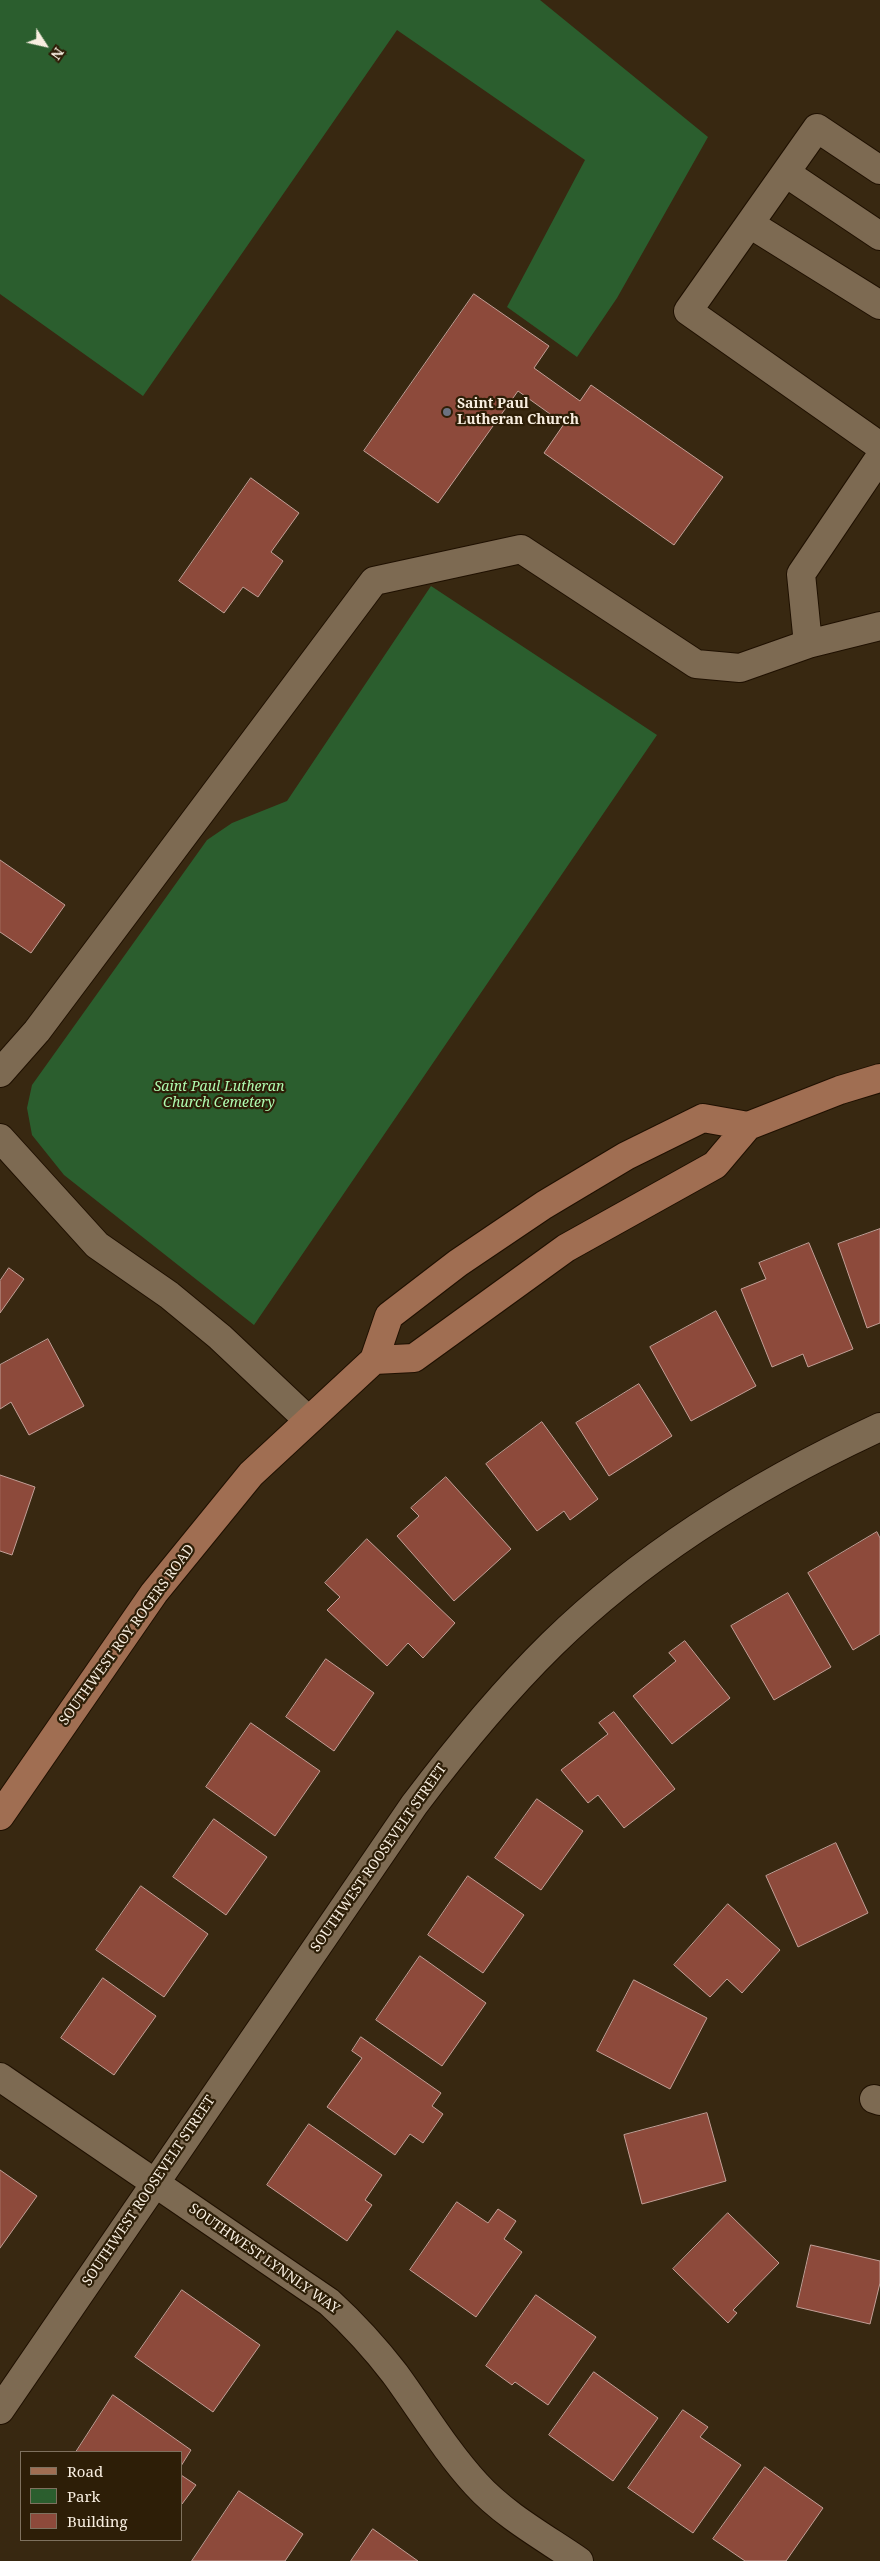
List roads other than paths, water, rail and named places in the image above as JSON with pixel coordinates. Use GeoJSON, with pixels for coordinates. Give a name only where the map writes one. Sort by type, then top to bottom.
{"type":"FeatureCollection","features":[{"type":"Feature","properties":{"kind":"main road"},"geometry":{"type":"LineString","coordinates":[[748,1126],[703,1118],[626,1156],[544,1205],[458,1263],[388,1316],[374,1360],[414,1358],[566,1248],[715,1165],[748,1126],[880,1078]]}},
{"type":"Feature","properties":{"kind":"main road","name":"SOUTHWEST ROY ROGERS ROAD"},"geometry":{"type":"LineString","coordinates":[[0,1816],[154,1593],[251,1474],[374,1360]]}},
{"type":"Feature","properties":{"kind":"street"},"geometry":{"type":"LineString","coordinates":[[880,170],[817,128],[688,311],[880,446]]}},
{"type":"Feature","properties":{"kind":"street"},"geometry":{"type":"LineString","coordinates":[[786,173],[880,236]]}},
{"type":"Feature","properties":{"kind":"street"},"geometry":{"type":"LineString","coordinates":[[750,224],[880,306]]}},
{"type":"Feature","properties":{"kind":"street"},"geometry":{"type":"LineString","coordinates":[[808,644],[801,574],[880,457]]}},
{"type":"Feature","properties":{"kind":"street"},"geometry":{"type":"LineString","coordinates":[[0,1073],[37,1031],[374,581],[521,549],[696,664],[740,668],[808,644],[880,626]]}},
{"type":"Feature","properties":{"kind":"street"},"geometry":{"type":"LineString","coordinates":[[0,1138],[97,1246],[169,1295],[220,1337],[308,1420]]}},
{"type":"Feature","properties":{"kind":"street","name":"SOUTHWEST ROOSEVELT STREET"},"geometry":{"type":"LineString","coordinates":[[0,2410],[154,2182],[414,1805],[469,1733],[533,1663],[591,1609],[641,1568],[755,1491],[837,1447],[880,1427]]}},
{"type":"Feature","properties":{"kind":"street","name":"SOUTHWEST LYNNLY WAY"},"geometry":{"type":"LineString","coordinates":[[0,2077],[328,2302],[356,2327],[394,2373],[447,2451],[478,2486],[499,2506],[579,2561]]}},
{"type":"Feature","properties":{"kind":"place","name":"Saint Paul Lutheran Church"},"geometry":{"type":"Point","coordinates":[447,412]}},
{"type":"Feature","properties":{"kind":"park label","name":"Saint Paul Lutheran Church Cemetery"},"geometry":{"type":"Point","coordinates":[219,1096]}}]}
